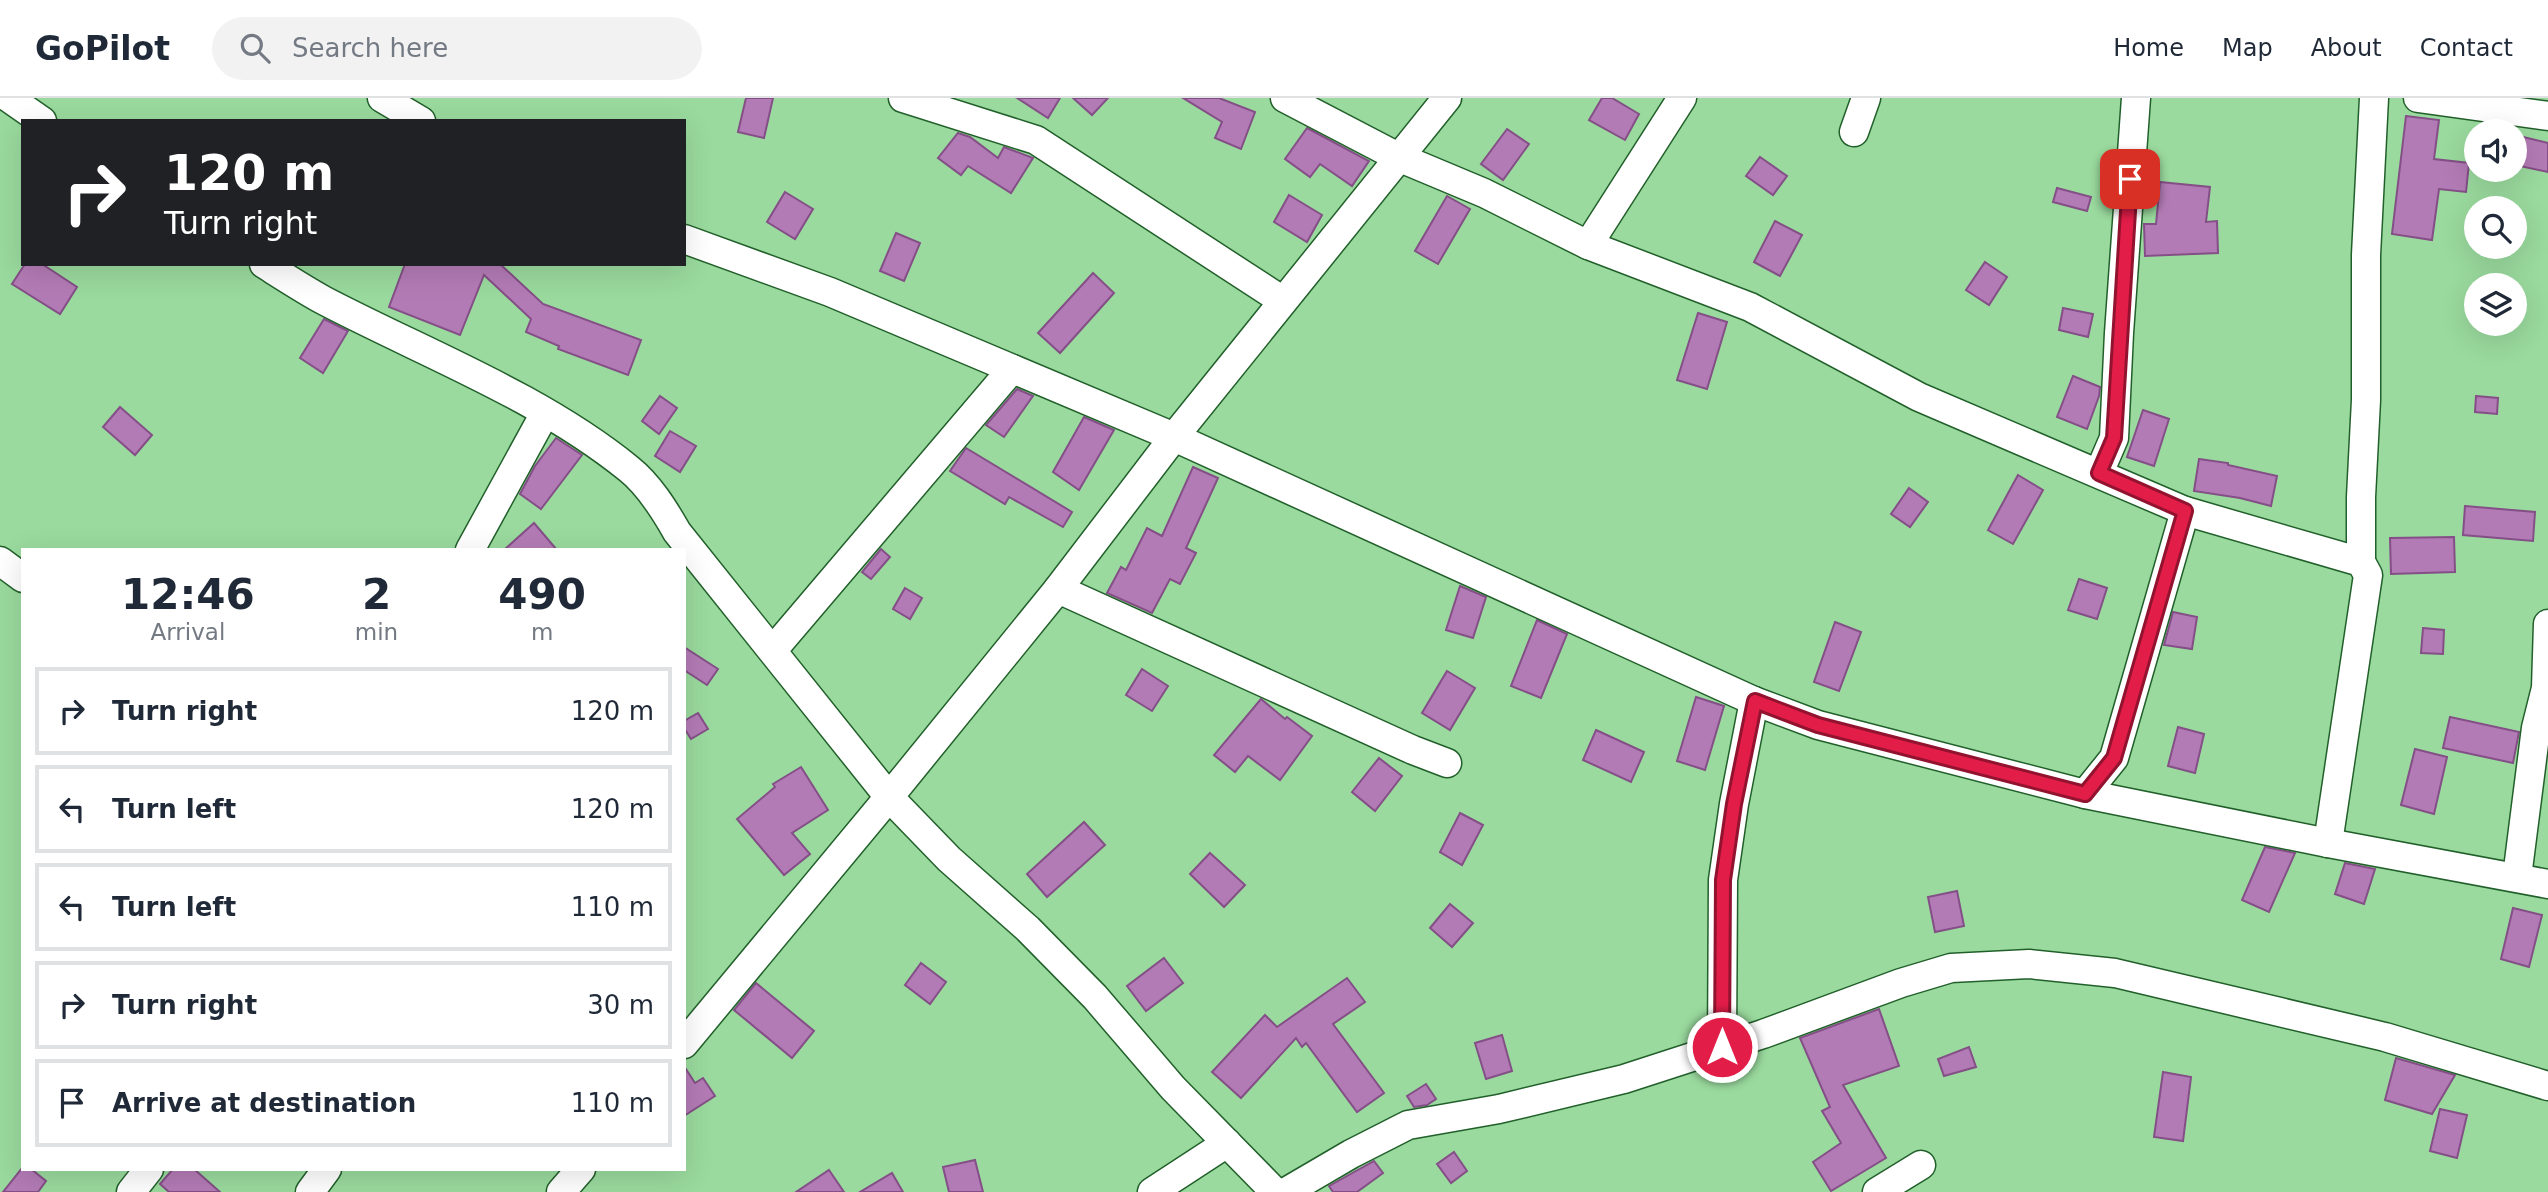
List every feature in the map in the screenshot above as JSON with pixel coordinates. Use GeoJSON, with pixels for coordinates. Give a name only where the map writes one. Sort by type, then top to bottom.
{"type":"FeatureCollection","features":[{"type":"Feature","properties":{"kind":"street"},"geometry":{"type":"LineString","coordinates":[[9,98],[39,119]]}},
{"type":"Feature","properties":{"kind":"street"},"geometry":{"type":"LineString","coordinates":[[382,98],[418,119]]}},
{"type":"Feature","properties":{"kind":"street"},"geometry":{"type":"LineString","coordinates":[[903,98],[1036,140],[1283,301]]}},
{"type":"Feature","properties":{"kind":"street"},"geometry":{"type":"LineString","coordinates":[[1285,98],[1398,157],[1484,193],[1588,245],[1750,307],[1919,397],[2185,511],[2361,562]]}},
{"type":"Feature","properties":{"kind":"street"},"geometry":{"type":"LineString","coordinates":[[686,1042],[1058,589],[1174,437],[1447,98]]}},
{"type":"Feature","properties":{"kind":"street"},"geometry":{"type":"LineString","coordinates":[[1588,245],[1682,98]]}},
{"type":"Feature","properties":{"kind":"street"},"geometry":{"type":"LineString","coordinates":[[1854,132],[1867,98]]}},
{"type":"Feature","properties":{"kind":"street"},"geometry":{"type":"LineString","coordinates":[[2099,473],[2114,438],[2136,98]]}},
{"type":"Feature","properties":{"kind":"street"},"geometry":{"type":"LineString","coordinates":[[2328,842],[2368,575],[2361,562],[2361,497],[2366,400],[2365,255],[2374,98]]}},
{"type":"Feature","properties":{"kind":"street"},"geometry":{"type":"LineString","coordinates":[[2418,98],[2548,116]]}},
{"type":"Feature","properties":{"kind":"street"},"geometry":{"type":"LineString","coordinates":[[686,240],[830,292],[1174,437],[1755,701],[1818,725],[2085,794],[2548,884]]}},
{"type":"Feature","properties":{"kind":"street"},"geometry":{"type":"LineString","coordinates":[[267,266],[322,299],[545,413],[630,470],[663,506],[673,541]]}},
{"type":"Feature","properties":{"kind":"street"},"geometry":{"type":"LineString","coordinates":[[773,650],[1012,369]]}},
{"type":"Feature","properties":{"kind":"street"},"geometry":{"type":"LineString","coordinates":[[471,548],[545,413]]}},
{"type":"Feature","properties":{"kind":"street"},"geometry":{"type":"LineString","coordinates":[[2085,794],[2114,758],[2185,511]]}},
{"type":"Feature","properties":{"kind":"street"},"geometry":{"type":"LineString","coordinates":[[686,555],[773,650],[850,751],[889,797],[949,859],[1028,929],[1095,997],[1173,1088],[1275,1192]]}},
{"type":"Feature","properties":{"kind":"street"},"geometry":{"type":"LineString","coordinates":[[0,561],[21,577]]}},
{"type":"Feature","properties":{"kind":"street"},"geometry":{"type":"LineString","coordinates":[[1058,589],[1447,763]]}},
{"type":"Feature","properties":{"kind":"street"},"geometry":{"type":"LineString","coordinates":[[2517,877],[2536,728],[2546,688],[2548,624]]}},
{"type":"Feature","properties":{"kind":"street"},"geometry":{"type":"LineString","coordinates":[[1722,1047],[1723,880],[1734,804],[1755,701]]}},
{"type":"Feature","properties":{"kind":"street"},"geometry":{"type":"LineString","coordinates":[[1286,1192],[1408,1125],[1499,1109],[1624,1079],[1951,968],[2029,964],[2115,973],[2385,1037],[2548,1086]]}},
{"type":"Feature","properties":{"kind":"street"},"geometry":{"type":"LineString","coordinates":[[1152,1192],[1227,1143]]}},
{"type":"Feature","properties":{"kind":"street"},"geometry":{"type":"LineString","coordinates":[[1877,1192],[1921,1165]]}},
{"type":"Feature","properties":{"kind":"street"},"geometry":{"type":"LineString","coordinates":[[131,1192],[147,1171]]}},
{"type":"Feature","properties":{"kind":"street"},"geometry":{"type":"LineString","coordinates":[[310,1192],[326,1171]]}},
{"type":"Feature","properties":{"kind":"street"},"geometry":{"type":"LineString","coordinates":[[561,1192],[579,1171]]}},
{"type":"Feature","properties":{"kind":"building"},"geometry":{"type":"Polygon","coordinates":[[[746,98],[773,98],[764,138],[738,132],[746,98]]]}},
{"type":"Feature","properties":{"kind":"building"},"geometry":{"type":"Polygon","coordinates":[[[1017,98],[1060,98],[1048,118],[1017,98]]]}},
{"type":"Feature","properties":{"kind":"building"},"geometry":{"type":"Polygon","coordinates":[[[1073,98],[1108,98],[1092,115],[1073,98]]]}},
{"type":"Feature","properties":{"kind":"building"},"geometry":{"type":"Polygon","coordinates":[[[1183,98],[1219,98],[1255,112],[1241,149],[1215,138],[1222,122],[1183,98]]]}},
{"type":"Feature","properties":{"kind":"building"},"geometry":{"type":"Polygon","coordinates":[[[1602,98],[1612,98],[1639,114],[1625,140],[1589,120],[1602,98]]]}},
{"type":"Feature","properties":{"kind":"building"},"geometry":{"type":"Polygon","coordinates":[[[2406,116],[2439,120],[2434,159],[2464,162],[2466,192],[2439,189],[2432,240],[2392,234],[2406,116]]]}},
{"type":"Feature","properties":{"kind":"building"},"geometry":{"type":"Polygon","coordinates":[[[1307,128],[1369,161],[1352,186],[1320,164],[1310,177],[1285,159],[1307,128]]]}},
{"type":"Feature","properties":{"kind":"building"},"geometry":{"type":"Polygon","coordinates":[[[1507,129],[1529,144],[1503,180],[1481,164],[1507,129]]]}},
{"type":"Feature","properties":{"kind":"building"},"geometry":{"type":"Polygon","coordinates":[[[958,133],[970,137],[998,158],[1004,147],[1033,158],[1011,193],[968,166],[961,175],[938,158],[958,133]]]}},
{"type":"Feature","properties":{"kind":"building"},"geometry":{"type":"Polygon","coordinates":[[[2527,138],[2548,143],[2548,172],[2527,168],[2527,138]]]}},
{"type":"Feature","properties":{"kind":"building"},"geometry":{"type":"Polygon","coordinates":[[[1760,157],[1787,176],[1773,195],[1746,176],[1760,157]]]}},
{"type":"Feature","properties":{"kind":"building"},"geometry":{"type":"Polygon","coordinates":[[[2160,182],[2210,187],[2206,222],[2217,221],[2218,253],[2145,256],[2144,224],[2156,224],[2160,182]]]}},
{"type":"Feature","properties":{"kind":"building"},"geometry":{"type":"Polygon","coordinates":[[[2057,188],[2091,197],[2087,211],[2053,202],[2057,188]]]}},
{"type":"Feature","properties":{"kind":"building"},"geometry":{"type":"Polygon","coordinates":[[[785,192],[813,209],[795,239],[767,222],[785,192]]]}},
{"type":"Feature","properties":{"kind":"building"},"geometry":{"type":"Polygon","coordinates":[[[1289,195],[1322,215],[1307,242],[1274,222],[1289,195]]]}},
{"type":"Feature","properties":{"kind":"building"},"geometry":{"type":"Polygon","coordinates":[[[1447,196],[1470,209],[1438,264],[1415,251],[1447,196]]]}},
{"type":"Feature","properties":{"kind":"building"},"geometry":{"type":"Polygon","coordinates":[[[1775,221],[1802,235],[1780,276],[1754,262],[1775,221]]]}},
{"type":"Feature","properties":{"kind":"building"},"geometry":{"type":"Polygon","coordinates":[[[896,233],[920,243],[904,281],[880,271],[896,233]]]}},
{"type":"Feature","properties":{"kind":"building"},"geometry":{"type":"Polygon","coordinates":[[[1985,262],[2007,277],[1989,305],[1966,290],[1985,262]]]}},
{"type":"Feature","properties":{"kind":"building"},"geometry":{"type":"Polygon","coordinates":[[[24,266],[45,266],[77,287],[60,314],[12,284],[24,266]]]}},
{"type":"Feature","properties":{"kind":"building"},"geometry":{"type":"Polygon","coordinates":[[[404,266],[502,266],[543,304],[641,340],[628,375],[558,349],[559,346],[526,332],[531,319],[484,275],[460,335],[389,307],[404,266]]]}},
{"type":"Feature","properties":{"kind":"building"},"geometry":{"type":"Polygon","coordinates":[[[1093,273],[1114,293],[1060,353],[1038,333],[1093,273]]]}},
{"type":"Feature","properties":{"kind":"building"},"geometry":{"type":"Polygon","coordinates":[[[2063,308],[2093,314],[2088,337],[2059,330],[2063,308]]]}},
{"type":"Feature","properties":{"kind":"building"},"geometry":{"type":"Polygon","coordinates":[[[1698,313],[1727,322],[1707,389],[1677,380],[1698,313]]]}},
{"type":"Feature","properties":{"kind":"building"},"geometry":{"type":"Polygon","coordinates":[[[324,319],[348,331],[323,373],[300,358],[324,319]]]}},
{"type":"Feature","properties":{"kind":"building"},"geometry":{"type":"Polygon","coordinates":[[[2073,376],[2100,387],[2087,429],[2057,417],[2073,376]]]}},
{"type":"Feature","properties":{"kind":"building"},"geometry":{"type":"Polygon","coordinates":[[[1017,389],[1033,396],[1004,437],[986,425],[1017,389]]]}},
{"type":"Feature","properties":{"kind":"building"},"geometry":{"type":"Polygon","coordinates":[[[660,396],[677,408],[659,434],[642,421],[660,396]]]}},
{"type":"Feature","properties":{"kind":"building"},"geometry":{"type":"Polygon","coordinates":[[[2476,396],[2498,398],[2497,414],[2475,412],[2476,396]]]}},
{"type":"Feature","properties":{"kind":"building"},"geometry":{"type":"Polygon","coordinates":[[[120,407],[152,435],[135,455],[103,427],[120,407]]]}},
{"type":"Feature","properties":{"kind":"building"},"geometry":{"type":"Polygon","coordinates":[[[2143,410],[2169,419],[2154,466],[2127,457],[2143,410]]]}},
{"type":"Feature","properties":{"kind":"building"},"geometry":{"type":"Polygon","coordinates":[[[1084,417],[1114,430],[1079,490],[1053,472],[1084,417]]]}},
{"type":"Feature","properties":{"kind":"building"},"geometry":{"type":"Polygon","coordinates":[[[670,431],[696,446],[680,472],[655,456],[670,431]]]}},
{"type":"Feature","properties":{"kind":"building"},"geometry":{"type":"Polygon","coordinates":[[[556,438],[582,455],[541,509],[520,494],[535,466],[556,438]]]}},
{"type":"Feature","properties":{"kind":"building"},"geometry":{"type":"Polygon","coordinates":[[[966,448],[1072,512],[1063,527],[1009,497],[1005,504],[950,471],[966,448]]]}},
{"type":"Feature","properties":{"kind":"building"},"geometry":{"type":"Polygon","coordinates":[[[2199,459],[2228,463],[2277,476],[2271,506],[2194,491],[2199,459]]]}},
{"type":"Feature","properties":{"kind":"building"},"geometry":{"type":"Polygon","coordinates":[[[1193,467],[1218,478],[1186,548],[1196,553],[1180,584],[1170,579],[1152,613],[1107,593],[1121,567],[1126,570],[1147,528],[1162,536],[1193,467]]]}},
{"type":"Feature","properties":{"kind":"building"},"geometry":{"type":"Polygon","coordinates":[[[2018,475],[2043,490],[2013,544],[1988,530],[2018,475]]]}},
{"type":"Feature","properties":{"kind":"building"},"geometry":{"type":"Polygon","coordinates":[[[1909,488],[1928,502],[1910,527],[1891,514],[1909,488]]]}},
{"type":"Feature","properties":{"kind":"building"},"geometry":{"type":"Polygon","coordinates":[[[2465,506],[2535,512],[2533,541],[2463,535],[2465,506]]]}},
{"type":"Feature","properties":{"kind":"building"},"geometry":{"type":"Polygon","coordinates":[[[534,523],[555,548],[506,548],[534,523]]]}},
{"type":"Feature","properties":{"kind":"building"},"geometry":{"type":"Polygon","coordinates":[[[2454,537],[2455,572],[2391,574],[2390,538],[2454,537]]]}},
{"type":"Feature","properties":{"kind":"building"},"geometry":{"type":"Polygon","coordinates":[[[881,549],[890,557],[871,579],[862,572],[881,549]]]}},
{"type":"Feature","properties":{"kind":"building"},"geometry":{"type":"Polygon","coordinates":[[[2079,579],[2107,588],[2097,619],[2068,610],[2079,579]]]}},
{"type":"Feature","properties":{"kind":"building"},"geometry":{"type":"Polygon","coordinates":[[[1460,586],[1486,597],[1473,638],[1446,630],[1460,586]]]}},
{"type":"Feature","properties":{"kind":"building"},"geometry":{"type":"Polygon","coordinates":[[[905,588],[922,598],[910,619],[893,609],[905,588]]]}},
{"type":"Feature","properties":{"kind":"building"},"geometry":{"type":"Polygon","coordinates":[[[2173,612],[2197,617],[2192,649],[2164,645],[2173,612]]]}},
{"type":"Feature","properties":{"kind":"building"},"geometry":{"type":"Polygon","coordinates":[[[1537,620],[1567,634],[1541,698],[1511,686],[1537,620]]]}},
{"type":"Feature","properties":{"kind":"building"},"geometry":{"type":"Polygon","coordinates":[[[1835,622],[1861,632],[1839,691],[1814,682],[1835,622]]]}},
{"type":"Feature","properties":{"kind":"building"},"geometry":{"type":"Polygon","coordinates":[[[2423,628],[2444,630],[2443,654],[2421,653],[2423,628]]]}},
{"type":"Feature","properties":{"kind":"building"},"geometry":{"type":"Polygon","coordinates":[[[686,648],[718,669],[707,685],[686,671],[686,648]]]}},
{"type":"Feature","properties":{"kind":"building"},"geometry":{"type":"Polygon","coordinates":[[[1142,669],[1168,686],[1152,711],[1126,695],[1142,669]]]}},
{"type":"Feature","properties":{"kind":"building"},"geometry":{"type":"Polygon","coordinates":[[[1447,671],[1475,688],[1450,730],[1422,713],[1447,671]]]}},
{"type":"Feature","properties":{"kind":"building"},"geometry":{"type":"Polygon","coordinates":[[[1696,697],[1724,706],[1705,770],[1677,761],[1696,697]]]}},
{"type":"Feature","properties":{"kind":"building"},"geometry":{"type":"Polygon","coordinates":[[[1261,699],[1312,736],[1280,780],[1248,756],[1235,772],[1214,755],[1261,699]]]}},
{"type":"Feature","properties":{"kind":"building"},"geometry":{"type":"Polygon","coordinates":[[[698,713],[708,729],[691,739],[686,731],[686,720],[698,713]]]}},
{"type":"Feature","properties":{"kind":"building"},"geometry":{"type":"Polygon","coordinates":[[[2450,717],[2519,732],[2513,763],[2443,748],[2450,717]]]}},
{"type":"Feature","properties":{"kind":"building"},"geometry":{"type":"Polygon","coordinates":[[[2178,727],[2204,734],[2195,773],[2168,766],[2178,727]]]}},
{"type":"Feature","properties":{"kind":"building"},"geometry":{"type":"Polygon","coordinates":[[[1596,730],[1644,752],[1631,782],[1583,760],[1596,730]]]}},
{"type":"Feature","properties":{"kind":"building"},"geometry":{"type":"Polygon","coordinates":[[[2415,749],[2447,757],[2434,814],[2401,805],[2415,749]]]}},
{"type":"Feature","properties":{"kind":"building"},"geometry":{"type":"Polygon","coordinates":[[[1379,758],[1402,776],[1375,811],[1352,792],[1379,758]]]}},
{"type":"Feature","properties":{"kind":"building"},"geometry":{"type":"Polygon","coordinates":[[[801,767],[828,810],[792,833],[810,854],[784,875],[737,819],[775,787],[773,784],[801,767]]]}},
{"type":"Feature","properties":{"kind":"building"},"geometry":{"type":"Polygon","coordinates":[[[1460,813],[1483,825],[1462,865],[1440,852],[1460,813]]]}},
{"type":"Feature","properties":{"kind":"building"},"geometry":{"type":"Polygon","coordinates":[[[1084,822],[1105,845],[1047,897],[1027,874],[1084,822]]]}},
{"type":"Feature","properties":{"kind":"building"},"geometry":{"type":"Polygon","coordinates":[[[2265,847],[2295,853],[2269,912],[2242,900],[2265,847]]]}},
{"type":"Feature","properties":{"kind":"building"},"geometry":{"type":"Polygon","coordinates":[[[1210,853],[1245,885],[1224,907],[1190,874],[1210,853]]]}},
{"type":"Feature","properties":{"kind":"building"},"geometry":{"type":"Polygon","coordinates":[[[2345,863],[2375,869],[2364,904],[2335,894],[2345,863]]]}},
{"type":"Feature","properties":{"kind":"building"},"geometry":{"type":"Polygon","coordinates":[[[1957,891],[1964,926],[1935,932],[1928,897],[1957,891]]]}},
{"type":"Feature","properties":{"kind":"building"},"geometry":{"type":"Polygon","coordinates":[[[1450,904],[1473,923],[1452,947],[1430,928],[1450,904]]]}},
{"type":"Feature","properties":{"kind":"building"},"geometry":{"type":"Polygon","coordinates":[[[2513,908],[2542,915],[2529,967],[2501,959],[2513,908]]]}},
{"type":"Feature","properties":{"kind":"building"},"geometry":{"type":"Polygon","coordinates":[[[1164,958],[1183,983],[1146,1011],[1127,986],[1164,958]]]}},
{"type":"Feature","properties":{"kind":"building"},"geometry":{"type":"Polygon","coordinates":[[[921,963],[946,982],[930,1004],[905,985],[921,963]]]}},
{"type":"Feature","properties":{"kind":"building"},"geometry":{"type":"Polygon","coordinates":[[[1347,978],[1365,1002],[1333,1024],[1384,1093],[1357,1112],[1306,1043],[1302,1047],[1296,1038],[1241,1098],[1212,1072],[1265,1015],[1277,1027],[1347,978]]]}},
{"type":"Feature","properties":{"kind":"building"},"geometry":{"type":"Polygon","coordinates":[[[756,983],[814,1031],[792,1058],[734,1010],[756,983]]]}},
{"type":"Feature","properties":{"kind":"building"},"geometry":{"type":"Polygon","coordinates":[[[1879,1009],[1899,1066],[1843,1085],[1886,1158],[1831,1191],[1813,1162],[1841,1143],[1822,1111],[1830,1107],[1800,1038],[1879,1009]]]}},
{"type":"Feature","properties":{"kind":"building"},"geometry":{"type":"Polygon","coordinates":[[[1502,1035],[1512,1071],[1486,1079],[1475,1043],[1502,1035]]]}},
{"type":"Feature","properties":{"kind":"building"},"geometry":{"type":"Polygon","coordinates":[[[1969,1047],[1976,1067],[1944,1076],[1938,1059],[1969,1047]]]}},
{"type":"Feature","properties":{"kind":"building"},"geometry":{"type":"Polygon","coordinates":[[[2396,1058],[2455,1075],[2432,1114],[2385,1100],[2396,1058]]]}},
{"type":"Feature","properties":{"kind":"building"},"geometry":{"type":"Polygon","coordinates":[[[686,1069],[695,1083],[703,1078],[715,1096],[686,1115],[686,1069]]]}},
{"type":"Feature","properties":{"kind":"building"},"geometry":{"type":"Polygon","coordinates":[[[2163,1072],[2191,1077],[2183,1141],[2154,1137],[2163,1072]]]}},
{"type":"Feature","properties":{"kind":"building"},"geometry":{"type":"Polygon","coordinates":[[[1426,1084],[1436,1099],[1427,1105],[1414,1107],[1407,1096],[1426,1084]]]}},
{"type":"Feature","properties":{"kind":"building"},"geometry":{"type":"Polygon","coordinates":[[[2440,1109],[2467,1115],[2457,1158],[2430,1151],[2440,1109]]]}},
{"type":"Feature","properties":{"kind":"building"},"geometry":{"type":"Polygon","coordinates":[[[1454,1152],[1467,1171],[1451,1183],[1437,1164],[1454,1152]]]}},
{"type":"Feature","properties":{"kind":"building"},"geometry":{"type":"Polygon","coordinates":[[[975,1160],[983,1192],[949,1192],[943,1167],[975,1160]]]}},
{"type":"Feature","properties":{"kind":"building"},"geometry":{"type":"Polygon","coordinates":[[[1374,1161],[1383,1173],[1357,1192],[1333,1192],[1329,1186],[1374,1161]]]}},
{"type":"Feature","properties":{"kind":"building"},"geometry":{"type":"Polygon","coordinates":[[[21,1170],[34,1171],[46,1181],[38,1192],[3,1192],[21,1170]]]}},
{"type":"Feature","properties":{"kind":"building"},"geometry":{"type":"Polygon","coordinates":[[[829,1170],[844,1192],[796,1192],[829,1170]]]}},
{"type":"Feature","properties":{"kind":"building"},"geometry":{"type":"Polygon","coordinates":[[[171,1171],[196,1171],[220,1192],[169,1192],[160,1184],[171,1171]]]}},
{"type":"Feature","properties":{"kind":"building"},"geometry":{"type":"Polygon","coordinates":[[[892,1173],[903,1192],[860,1192],[892,1173]]]}},
{"type":"Feature","properties":{"kind":"route"},"geometry":{"type":"LineString","coordinates":[[1722,1047],[1723,880],[1734,804],[1755,701],[1818,725],[2085,794],[2114,758],[2185,511],[2099,473],[2114,438],[2130,179]]}}]}
